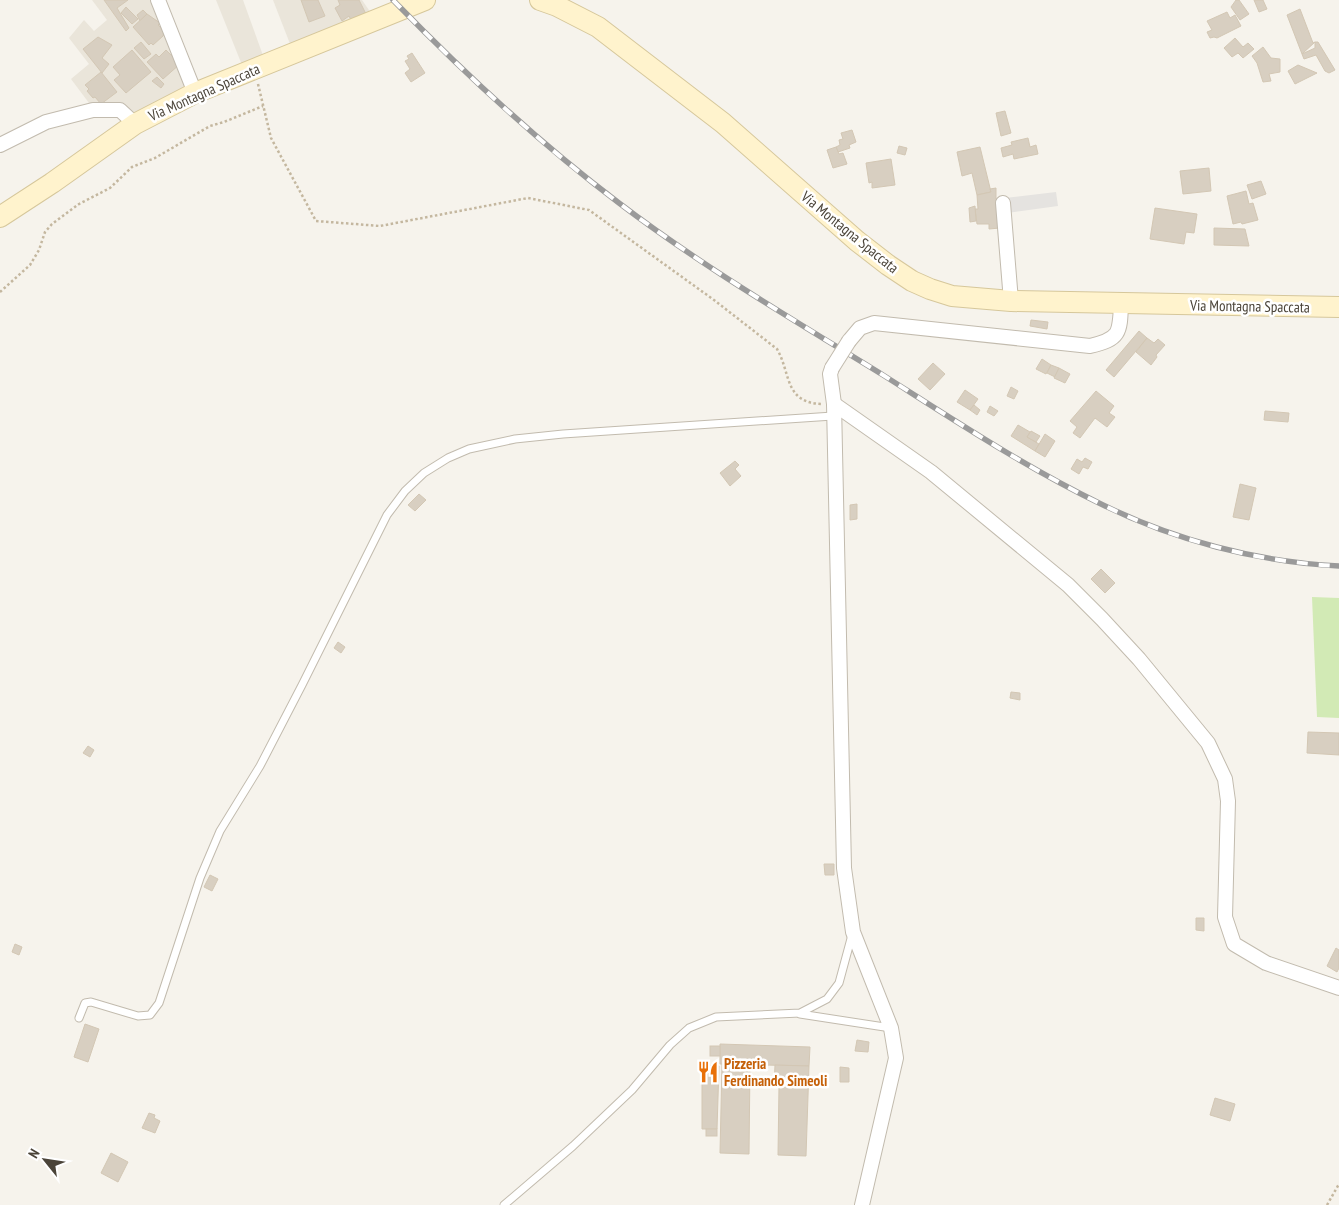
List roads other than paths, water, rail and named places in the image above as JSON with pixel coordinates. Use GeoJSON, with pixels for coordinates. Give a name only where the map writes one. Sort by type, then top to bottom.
{"type":"FeatureCollection","features":[{"type":"Feature","properties":{"kind":"main road","name":"Via Montagna Spaccata"},"geometry":{"type":"LineString","coordinates":[[0,216],[52,183],[134,124],[195,93],[424,0]]}},
{"type":"Feature","properties":{"kind":"main road","name":"Via Montagna Spaccata"},"geometry":{"type":"LineString","coordinates":[[540,0],[557,6],[598,27],[723,123],[857,241],[904,276],[930,289],[952,296],[1011,301],[1339,307]]}},
{"type":"Feature","properties":{"kind":"street"},"geometry":{"type":"LineString","coordinates":[[158,0],[195,93]]}},
{"type":"Feature","properties":{"kind":"street"},"geometry":{"type":"LineString","coordinates":[[0,145],[46,122],[93,110],[120,110],[134,124]]}},
{"type":"Feature","properties":{"kind":"street"},"geometry":{"type":"LineString","coordinates":[[1003,203],[1011,301]]}},
{"type":"Feature","properties":{"kind":"street"},"geometry":{"type":"LineString","coordinates":[[862,1205],[896,1058],[891,1028],[853,932],[844,868],[833,410],[830,374],[849,341],[860,328],[874,323],[1090,346],[1109,342],[1115,336],[1120,323],[1121,304]]}},
{"type":"Feature","properties":{"kind":"street"},"geometry":{"type":"LineString","coordinates":[[833,410],[931,472],[1068,585],[1139,659],[1208,743],[1225,779],[1228,800],[1226,917],[1234,944],[1266,962],[1339,988]]}},
{"type":"Feature","properties":{"kind":"lane"},"geometry":{"type":"LineString","coordinates":[[79,1018],[85,1002],[92,1002],[138,1016],[150,1015],[158,1003],[200,878],[220,831],[260,766],[387,515],[406,491],[424,473],[448,458],[468,449],[515,439],[626,429],[771,422],[833,410]]}},
{"type":"Feature","properties":{"kind":"lane"},"geometry":{"type":"LineString","coordinates":[[800,1014],[827,999],[839,983],[853,932]]}},
{"type":"Feature","properties":{"kind":"lane"},"geometry":{"type":"LineString","coordinates":[[504,1205],[573,1146],[632,1090],[670,1045],[689,1028],[716,1017],[800,1014],[891,1028]]}},
{"type":"Feature","properties":{"kind":"railway"},"geometry":{"type":"LineString","coordinates":[[393,0],[474,80],[531,131],[589,180],[651,227],[749,292],[1017,459],[1101,504],[1129,517],[1187,538],[1217,547],[1277,560],[1339,566]]}},
{"type":"Feature","properties":{"kind":"place","name":"Pizzeria Ferdinando Simeoli"},"geometry":{"type":"Point","coordinates":[708,1072]}}]}
